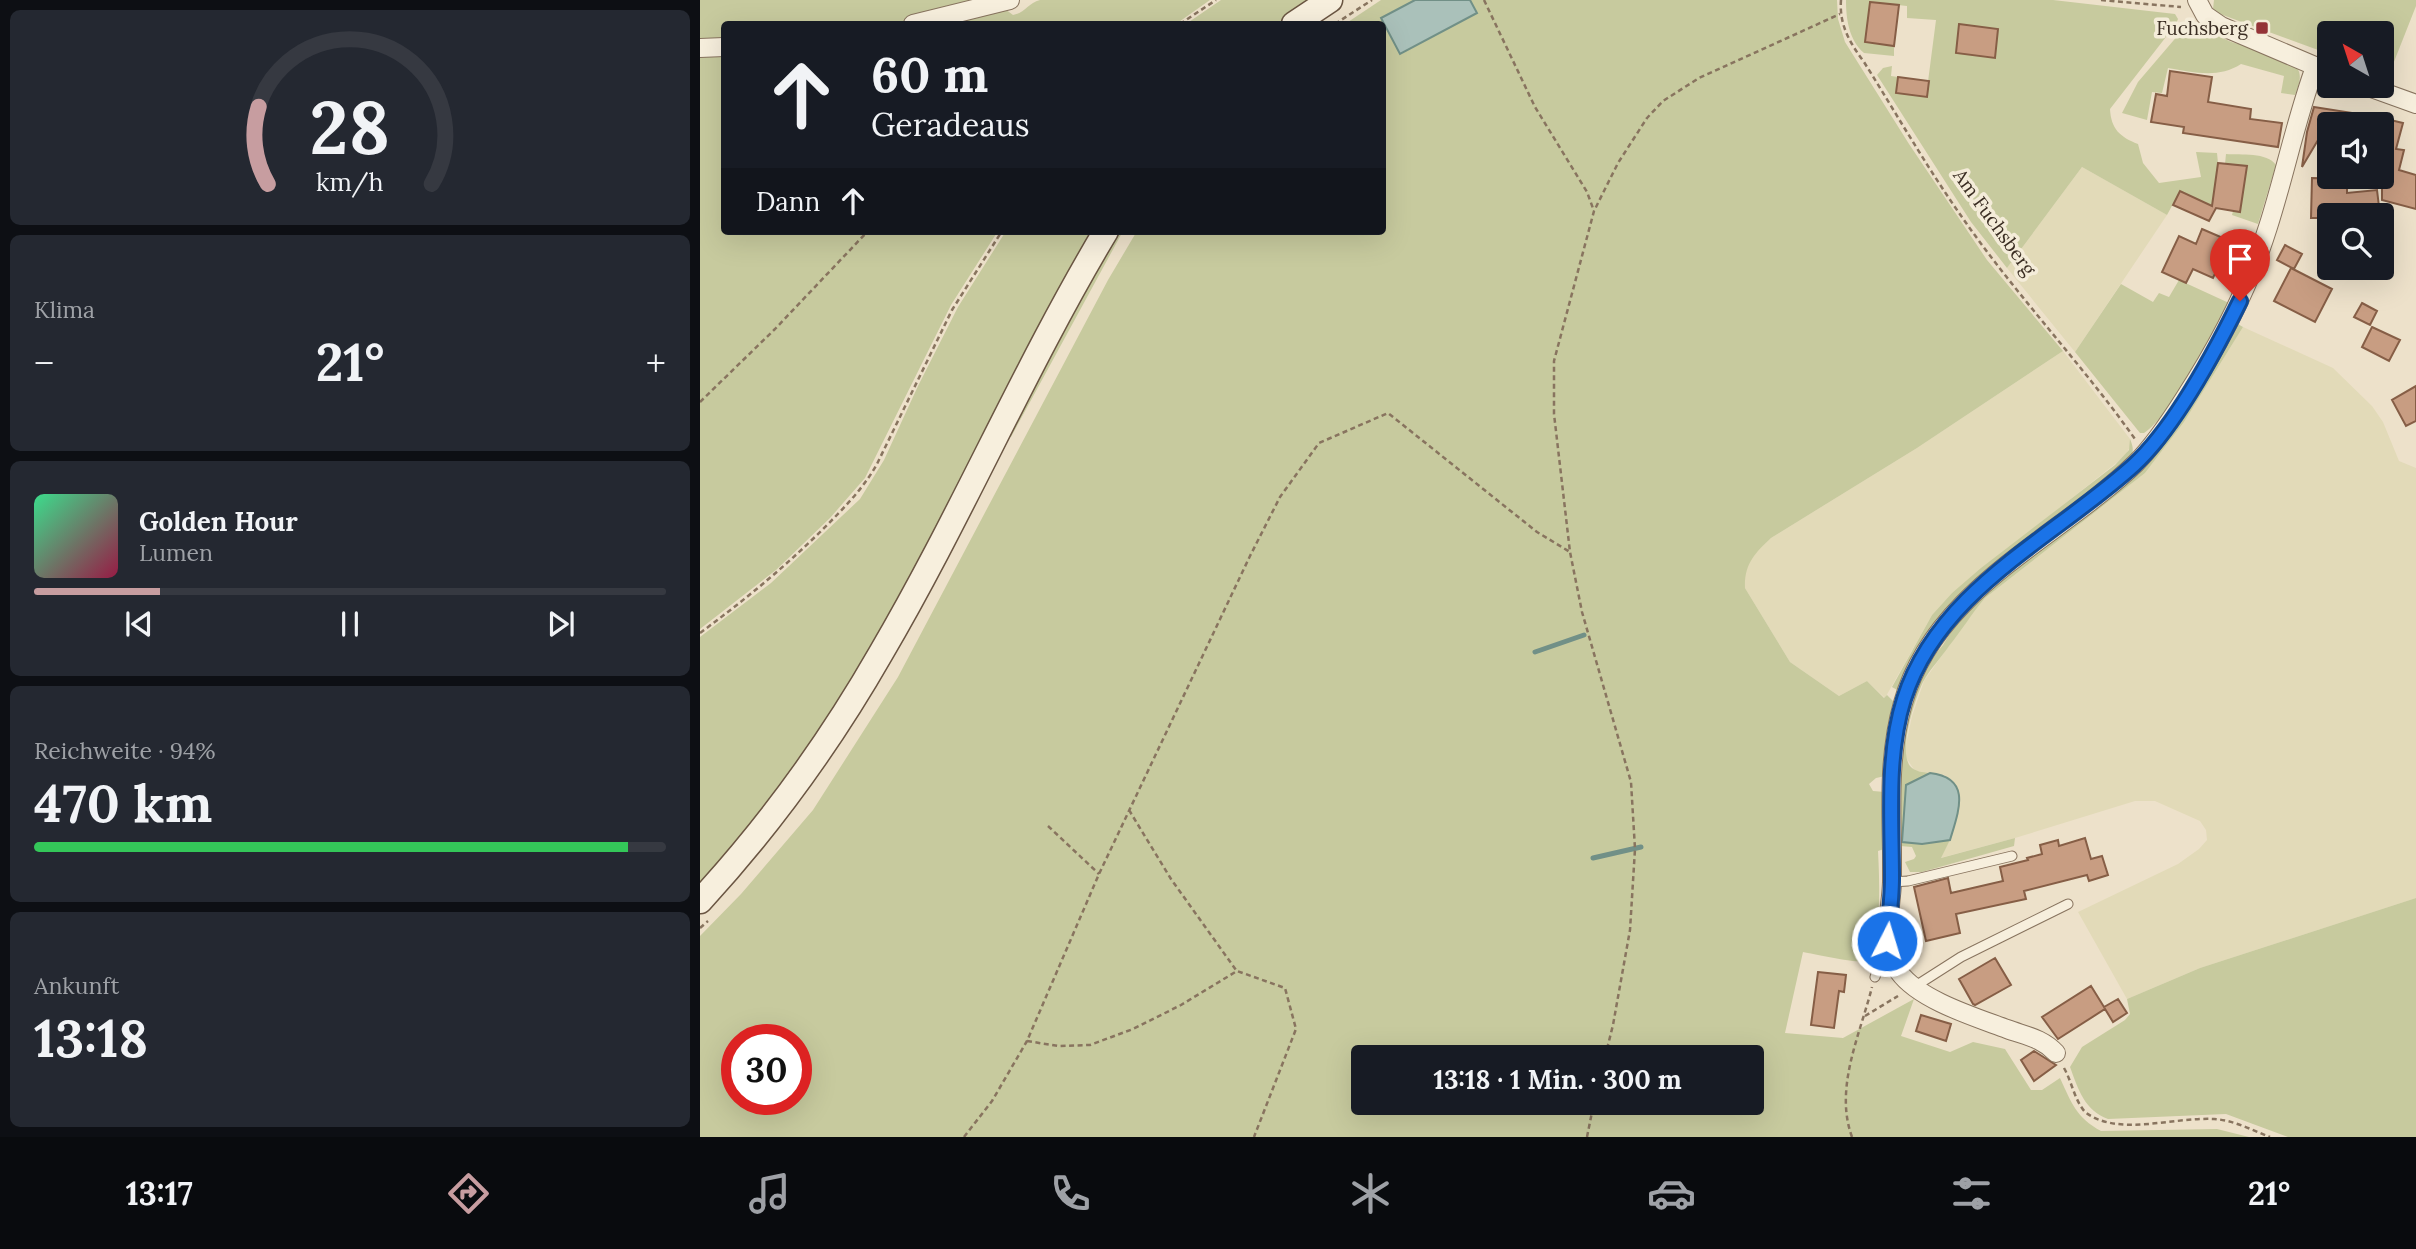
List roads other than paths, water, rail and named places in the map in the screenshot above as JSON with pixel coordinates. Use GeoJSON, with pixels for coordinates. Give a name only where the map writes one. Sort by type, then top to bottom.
{"type":"FeatureCollection","features":[{"type":"Feature","properties":{"kind":"main road"},"geometry":{"type":"LineString","coordinates":[[1298,21],[1330,0]]}},
{"type":"Feature","properties":{"kind":"main road"},"geometry":{"type":"LineString","coordinates":[[700,901],[803,777],[875,664],[1104,235]]}},
{"type":"Feature","properties":{"kind":"street"},"geometry":{"type":"LineString","coordinates":[[925,21],[1010,0]]}},
{"type":"Feature","properties":{"kind":"street"},"geometry":{"type":"LineString","coordinates":[[2198,2],[2207,17],[2221,26],[2317,67]]}},
{"type":"Feature","properties":{"kind":"street"},"geometry":{"type":"LineString","coordinates":[[700,48],[721,47]]}},
{"type":"Feature","properties":{"kind":"street"},"geometry":{"type":"LineString","coordinates":[[2056,1053],[2041,1039],[1977,1017],[1912,988],[1892,959],[1887,941],[1892,882],[1892,784],[1903,701],[1913,677],[1948,620],[2007,565],[2119,477],[2145,453],[2183,401],[2240,301],[2267,231],[2299,111],[2317,78]]}},
{"type":"Feature","properties":{"kind":"street"},"geometry":{"type":"LineString","coordinates":[[2394,96],[2416,104]]}},
{"type":"Feature","properties":{"kind":"lane"},"geometry":{"type":"LineString","coordinates":[[1892,882],[1908,881],[2012,856]]}},
{"type":"Feature","properties":{"kind":"lane"},"geometry":{"type":"LineString","coordinates":[[1912,988],[1961,957],[2068,904]]}},
{"type":"Feature","properties":{"kind":"lane"},"geometry":{"type":"LineString","coordinates":[[1875,977],[1887,941]]}},
{"type":"Feature","properties":{"kind":"water"},"geometry":{"type":"Polygon","coordinates":[[[1415,0],[1470,0],[1477,13],[1400,54],[1386,27],[1386,21],[1381,18],[1415,0]]]}},
{"type":"Feature","properties":{"kind":"water"},"geometry":{"type":"Polygon","coordinates":[[[1930,773],[1952,781],[1957,788],[1959,807],[1950,840],[1922,844],[1902,842],[1906,785],[1930,773]]]}},
{"type":"Feature","properties":{"kind":"waterway"},"geometry":{"type":"LineString","coordinates":[[1535,652],[1584,635]]}},
{"type":"Feature","properties":{"kind":"waterway"},"geometry":{"type":"LineString","coordinates":[[1593,858],[1641,847]]}},
{"type":"Feature","properties":{"kind":"place","name":"Fuchsberg"},"geometry":{"type":"Point","coordinates":[2262,28]}}]}
